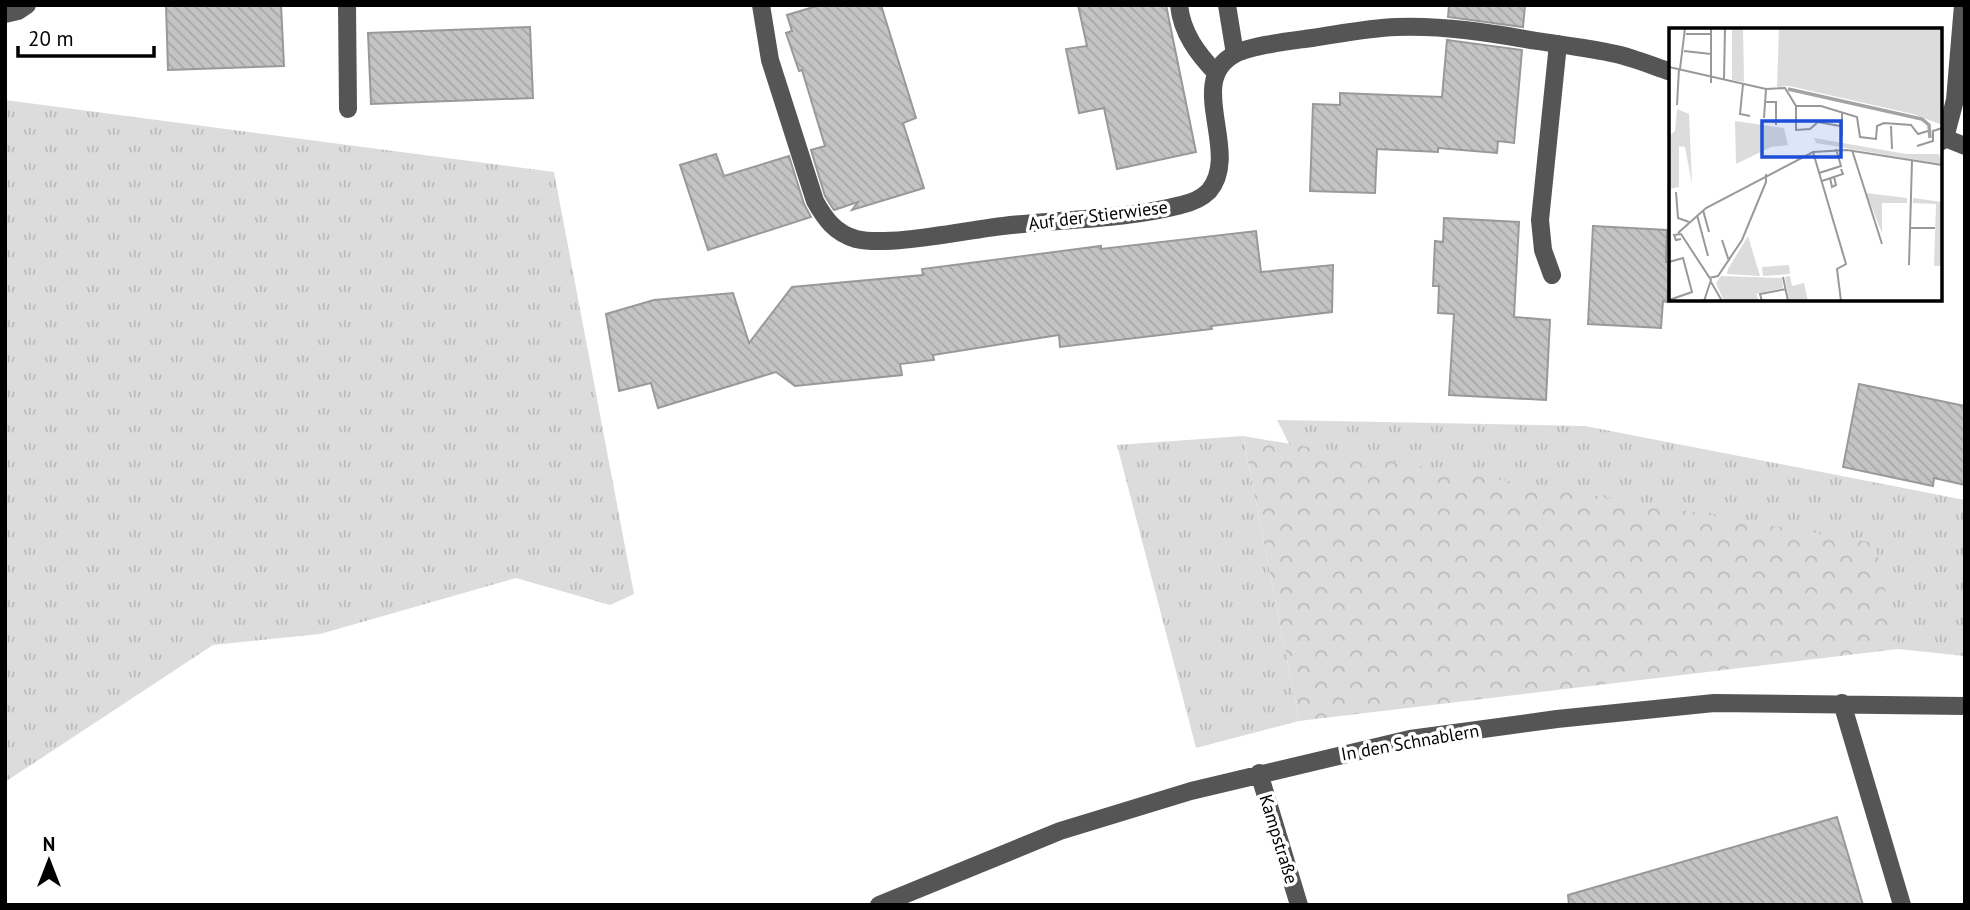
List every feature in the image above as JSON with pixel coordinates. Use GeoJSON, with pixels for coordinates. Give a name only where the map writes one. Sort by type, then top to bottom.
{"type":"FeatureCollection","features":[{"type":"Feature","properties":{"kind":"street"},"geometry":{"type":"LineString","coordinates":[[5,14],[18,11],[27,5]]}},
{"type":"Feature","properties":{"kind":"street"},"geometry":{"type":"LineString","coordinates":[[347,5],[348,109]]}},
{"type":"Feature","properties":{"kind":"street","name":"Auf der Stierwiese"},"geometry":{"type":"LineString","coordinates":[[761,5],[770,60],[815,201],[824,218],[841,233],[858,240],[918,237],[1136,214],[1198,199],[1209,190],[1219,161],[1213,88],[1216,73]]}},
{"type":"Feature","properties":{"kind":"street"},"geometry":{"type":"LineString","coordinates":[[1179,5],[1182,25],[1190,41],[1216,73]]}},
{"type":"Feature","properties":{"kind":"street"},"geometry":{"type":"LineString","coordinates":[[1227,5],[1235,54]]}},
{"type":"Feature","properties":{"kind":"street"},"geometry":{"type":"LineString","coordinates":[[1963,5],[1955,100],[1942,140],[1965,146]]}},
{"type":"Feature","properties":{"kind":"street"},"geometry":{"type":"LineString","coordinates":[[1216,73],[1218,67],[1235,54],[1283,42],[1395,27],[1496,34],[1558,44],[1616,54],[1669,71]]}},
{"type":"Feature","properties":{"kind":"street"},"geometry":{"type":"LineString","coordinates":[[1552,275],[1543,250],[1540,220],[1558,44]]}},
{"type":"Feature","properties":{"kind":"street","name":"In den Schnablern"},"geometry":{"type":"LineString","coordinates":[[879,905],[1060,831],[1191,790],[1410,739],[1557,719],[1714,703],[1965,706]]}},
{"type":"Feature","properties":{"kind":"street"},"geometry":{"type":"LineString","coordinates":[[1842,703],[1902,905]]}},
{"type":"Feature","properties":{"kind":"street","name":"Kampstraße"},"geometry":{"type":"LineString","coordinates":[[1259,773],[1299,905]]}},
{"type":"Feature","properties":{"kind":"green space"},"geometry":{"type":"Polygon","coordinates":[[[5,100],[554,172],[634,594],[610,605],[516,578],[320,634],[213,645],[5,782],[5,100]]]}},
{"type":"Feature","properties":{"kind":"green space"},"geometry":{"type":"Polygon","coordinates":[[[1277,420],[1585,426],[1965,500],[1965,656],[1898,649],[1348,561],[1277,420]]]}},
{"type":"Feature","properties":{"kind":"green space"},"geometry":{"type":"Polygon","coordinates":[[[1243,436],[1299,721],[1196,748],[1117,445],[1243,436]]]}},
{"type":"Feature","properties":{"kind":"green space"},"geometry":{"type":"Polygon","coordinates":[[[1243,436],[1875,543],[1898,649],[1299,721],[1243,436]]]}},
{"type":"Feature","properties":{"kind":"building"},"geometry":{"type":"Polygon","coordinates":[[[166,5],[281,5],[284,66],[168,70],[166,5]]]}},
{"type":"Feature","properties":{"kind":"building"},"geometry":{"type":"Polygon","coordinates":[[[820,5],[881,5],[916,118],[903,123],[924,188],[852,210],[858,202],[834,210],[825,196],[811,150],[825,146],[802,70],[799,71],[786,33],[792,31],[787,15],[820,5]]]}},
{"type":"Feature","properties":{"kind":"building"},"geometry":{"type":"Polygon","coordinates":[[[1078,5],[1166,5],[1196,152],[1117,169],[1104,108],[1079,113],[1066,49],[1087,46],[1078,5]]]}},
{"type":"Feature","properties":{"kind":"building"},"geometry":{"type":"Polygon","coordinates":[[[1449,5],[1525,5],[1523,27],[1448,17],[1449,5]]]}},
{"type":"Feature","properties":{"kind":"building"},"geometry":{"type":"Polygon","coordinates":[[[530,27],[533,98],[371,104],[368,33],[530,27]]]}},
{"type":"Feature","properties":{"kind":"building"},"geometry":{"type":"Polygon","coordinates":[[[1447,40],[1522,50],[1514,143],[1498,141],[1497,153],[1438,148],[1438,152],[1377,149],[1375,193],[1310,191],[1313,104],[1340,105],[1340,93],[1442,97],[1447,40]]]}},
{"type":"Feature","properties":{"kind":"building"},"geometry":{"type":"Polygon","coordinates":[[[716,154],[724,176],[789,156],[804,204],[811,217],[708,250],[680,165],[716,154]]]}},
{"type":"Feature","properties":{"kind":"building"},"geometry":{"type":"Polygon","coordinates":[[[1444,218],[1519,222],[1514,317],[1550,320],[1546,400],[1449,395],[1454,314],[1438,313],[1439,286],[1433,286],[1435,241],[1443,242],[1444,218]]]}},
{"type":"Feature","properties":{"kind":"building"},"geometry":{"type":"Polygon","coordinates":[[[1593,226],[1667,230],[1666,262],[1669,262],[1669,275],[1661,328],[1588,324],[1593,226]]]}},
{"type":"Feature","properties":{"kind":"building"},"geometry":{"type":"Polygon","coordinates":[[[1256,231],[1261,272],[1333,265],[1332,312],[1060,347],[1059,335],[933,355],[934,360],[900,364],[902,375],[795,386],[776,372],[658,408],[651,383],[619,391],[606,314],[654,300],[733,293],[749,343],[792,287],[923,275],[922,269],[1101,246],[1101,249],[1256,231]]]}},
{"type":"Feature","properties":{"kind":"building"},"geometry":{"type":"Polygon","coordinates":[[[1859,384],[1965,406],[1965,485],[1934,478],[1933,486],[1843,467],[1859,384]]]}},
{"type":"Feature","properties":{"kind":"building"},"geometry":{"type":"Polygon","coordinates":[[[1837,817],[1863,905],[1569,905],[1568,895],[1837,817]]]}}]}
